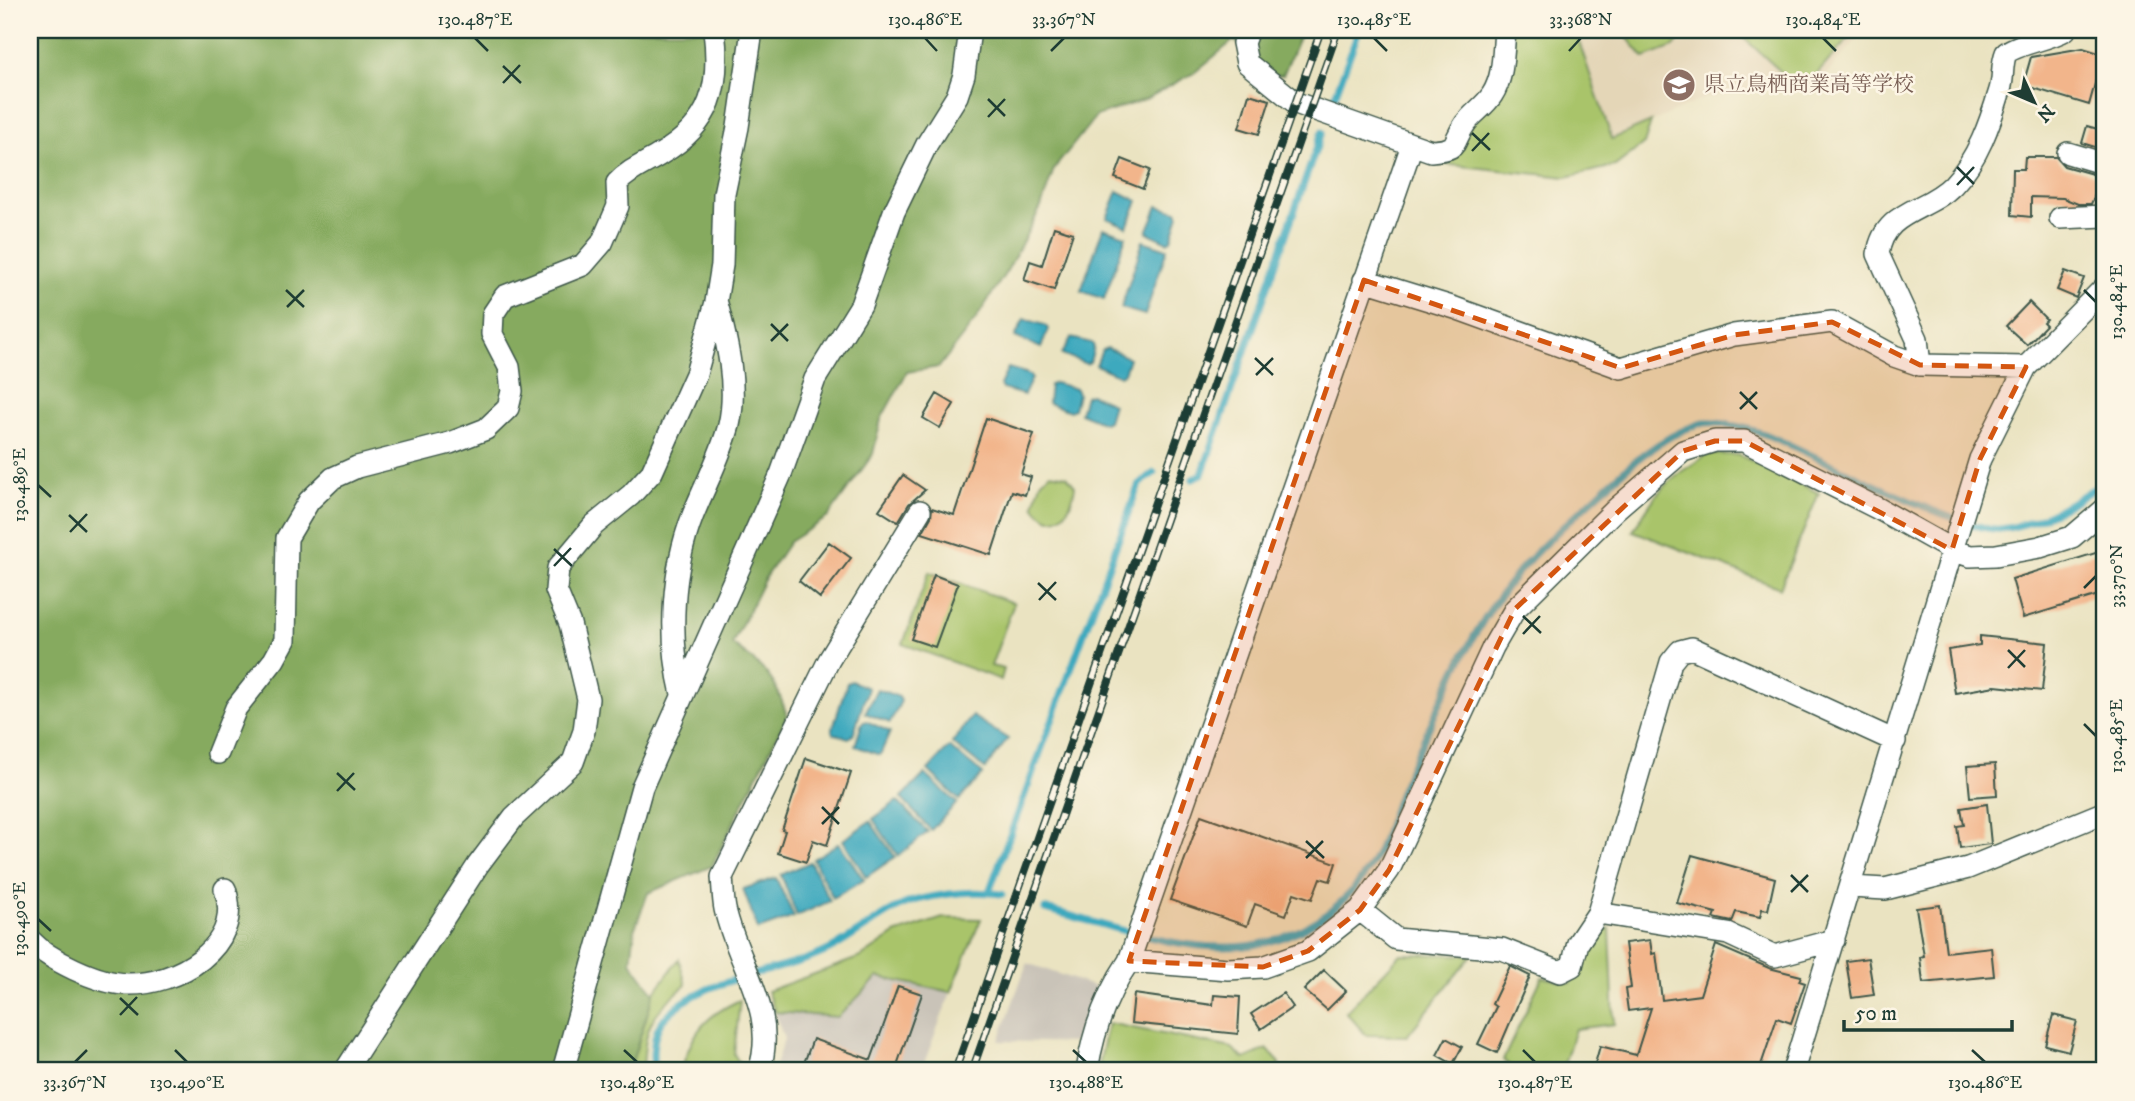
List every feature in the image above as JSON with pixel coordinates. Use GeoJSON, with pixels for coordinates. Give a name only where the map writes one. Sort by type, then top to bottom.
{"type":"FeatureCollection","features":[{"type":"Feature","properties":{"kind":"street"},"geometry":{"type":"LineString","coordinates":[[218,753],[236,708],[274,660],[285,640],[287,538],[309,501],[333,478],[356,467],[450,443],[486,429],[508,408],[512,391],[509,367],[492,334],[493,314],[505,296],[583,265],[602,243],[618,206],[617,183],[628,170],[646,164],[672,148],[698,125],[713,96],[718,62],[714,30]]}},
{"type":"Feature","properties":{"kind":"street"},"geometry":{"type":"LineString","coordinates":[[345,1071],[478,864],[514,817],[573,762],[584,730],[588,699],[570,624],[556,590],[558,568],[594,524],[631,495],[652,472],[696,374],[716,302],[722,265],[724,194],[738,127],[752,30]]}},
{"type":"Feature","properties":{"kind":"street"},"geometry":{"type":"LineString","coordinates":[[563,1071],[642,787],[781,474],[815,379],[861,305],[894,212],[927,144],[957,96],[964,75],[970,30]]}},
{"type":"Feature","properties":{"kind":"street"},"geometry":{"type":"LineString","coordinates":[[1248,30],[1243,43],[1247,63],[1286,96],[1310,109],[1430,151],[1447,150],[1456,145],[1465,124],[1492,96],[1499,82],[1505,30]]}},
{"type":"Feature","properties":{"kind":"street"},"geometry":{"type":"LineString","coordinates":[[1920,365],[1917,338],[1878,254],[1880,238],[1890,225],[1904,215],[1939,197],[1967,169],[1982,144],[2000,90],[2006,53],[2014,47],[2032,44],[2065,30]]}},
{"type":"Feature","properties":{"kind":"street"},"geometry":{"type":"LineString","coordinates":[[1087,1071],[1096,1027],[1130,955],[1412,145]]}},
{"type":"Feature","properties":{"kind":"street"},"geometry":{"type":"LineString","coordinates":[[2068,153],[2105,164]]}},
{"type":"Feature","properties":{"kind":"street"},"geometry":{"type":"LineString","coordinates":[[2060,218],[2105,216]]}},
{"type":"Feature","properties":{"kind":"street"},"geometry":{"type":"LineString","coordinates":[[1364,280],[1455,308],[1621,368],[1734,335],[1832,323],[1894,356],[1920,365],[2026,367]]}},
{"type":"Feature","properties":{"kind":"street"},"geometry":{"type":"LineString","coordinates":[[1793,1071],[1851,887],[1963,507],[1980,459],[2026,367],[2105,287]]}},
{"type":"Feature","properties":{"kind":"street"},"geometry":{"type":"LineString","coordinates":[[682,694],[677,674],[678,564],[729,426],[732,401],[727,340],[716,302]]}},
{"type":"Feature","properties":{"kind":"street"},"geometry":{"type":"LineString","coordinates":[[1130,955],[1228,969],[1263,967],[1308,951],[1360,910],[1390,870],[1493,647],[1515,609],[1616,509],[1683,451],[1715,441],[1744,442],[1970,556],[1996,555],[2040,547],[2072,537],[2105,509]]}},
{"type":"Feature","properties":{"kind":"street"},"geometry":{"type":"LineString","coordinates":[[759,1071],[765,1054],[766,1030],[725,910],[722,877],[744,838],[829,660],[920,511]]}},
{"type":"Feature","properties":{"kind":"street"},"geometry":{"type":"LineString","coordinates":[[1360,910],[1396,939],[1502,949],[1560,972],[1572,966],[1578,943],[1598,913],[1671,662],[1680,651],[1692,648],[1895,741]]}},
{"type":"Feature","properties":{"kind":"street"},"geometry":{"type":"LineString","coordinates":[[1851,887],[1885,889],[1968,868],[2105,811]]}},
{"type":"Feature","properties":{"kind":"street"},"geometry":{"type":"LineString","coordinates":[[30,940],[79,972],[125,984],[173,978],[209,954],[226,926],[230,904],[225,889]]}},
{"type":"Feature","properties":{"kind":"street"},"geometry":{"type":"LineString","coordinates":[[1598,913],[1728,934],[1774,956],[1835,940]]}},
{"type":"Feature","properties":{"kind":"highlighted area"},"geometry":{"type":"Polygon","coordinates":[[[1364,280],[1621,368],[1734,335],[1832,322],[1920,365],[2026,367],[1980,459],[1952,550],[1744,441],[1715,441],[1683,451],[1515,609],[1389,870],[1360,910],[1308,951],[1263,967],[1129,961],[1364,280]]]}},
{"type":"Feature","properties":{"kind":"shaded area","name":"県立鳥栖商業高等学校"},"geometry":{"type":"Polygon","coordinates":[[[1575,30],[1865,30],[1816,86],[1771,84],[1702,99],[1612,140],[1575,30]]]}},
{"type":"Feature","properties":{"kind":"shaded area"},"geometry":{"type":"Polygon","coordinates":[[[1027,963],[1104,990],[1083,1043],[999,1041],[1027,963]]]}},
{"type":"Feature","properties":{"kind":"shaded area"},"geometry":{"type":"Polygon","coordinates":[[[877,977],[951,992],[921,1071],[773,1071],[784,1039],[775,1012],[838,1017],[877,977]]]}},
{"type":"Feature","properties":{"kind":"green space"},"geometry":{"type":"Polygon","coordinates":[[[30,30],[1302,30],[1283,75],[1270,75],[1234,40],[1194,73],[1144,100],[1096,116],[1054,169],[1041,207],[1008,269],[976,319],[939,367],[907,372],[881,419],[873,454],[828,517],[789,542],[766,576],[732,644],[767,674],[778,691],[787,716],[712,866],[648,893],[635,928],[631,962],[654,993],[629,1071],[30,1071],[30,30]]]}},
{"type":"Feature","properties":{"kind":"green space"},"geometry":{"type":"Polygon","coordinates":[[[1511,30],[1575,30],[1612,139],[1651,122],[1644,144],[1615,166],[1566,177],[1442,164],[1458,151],[1511,30]]]}},
{"type":"Feature","properties":{"kind":"green space"},"geometry":{"type":"Polygon","coordinates":[[[1621,30],[1687,30],[1674,47],[1644,58],[1621,30]]]}},
{"type":"Feature","properties":{"kind":"green space"},"geometry":{"type":"Polygon","coordinates":[[[1735,30],[1856,30],[1810,82],[1788,78],[1735,30]]]}},
{"type":"Feature","properties":{"kind":"green space"},"geometry":{"type":"Polygon","coordinates":[[[1709,454],[1739,455],[1819,493],[1780,588],[1633,531],[1664,486],[1709,454]]]}},
{"type":"Feature","properties":{"kind":"green space"},"geometry":{"type":"Polygon","coordinates":[[[1050,473],[1067,476],[1075,486],[1066,511],[1055,519],[1041,514],[1034,505],[1041,482],[1050,473]]]}},
{"type":"Feature","properties":{"kind":"green space"},"geometry":{"type":"Polygon","coordinates":[[[929,572],[1014,603],[991,666],[1004,669],[1001,680],[903,644],[929,572]]]}},
{"type":"Feature","properties":{"kind":"green space"},"geometry":{"type":"Polygon","coordinates":[[[943,918],[981,919],[951,992],[878,977],[838,1017],[775,1012],[767,991],[861,957],[895,934],[943,918]]]}},
{"type":"Feature","properties":{"kind":"green space"},"geometry":{"type":"Polygon","coordinates":[[[1610,929],[1614,1024],[1575,1029],[1562,1071],[1517,1071],[1503,1060],[1542,977],[1571,983],[1586,938],[1610,929]]]}},
{"type":"Feature","properties":{"kind":"green space"},"geometry":{"type":"Polygon","coordinates":[[[1401,954],[1472,955],[1407,1036],[1366,1035],[1346,1012],[1401,954]]]}},
{"type":"Feature","properties":{"kind":"green space"},"geometry":{"type":"Polygon","coordinates":[[[679,959],[686,985],[665,1004],[652,1021],[646,1042],[643,1071],[629,1071],[654,993],[679,959]]]}},
{"type":"Feature","properties":{"kind":"green space"},"geometry":{"type":"Polygon","coordinates":[[[740,1000],[734,1054],[744,1071],[681,1071],[690,1046],[701,1027],[717,1012],[740,1000]]]}},
{"type":"Feature","properties":{"kind":"green space"},"geometry":{"type":"Polygon","coordinates":[[[1108,1023],[1232,1048],[1244,1059],[1267,1049],[1279,1062],[1279,1071],[1098,1071],[1108,1023]]]}},
{"type":"Feature","properties":{"kind":"water"},"geometry":{"type":"Polygon","coordinates":[[[1118,191],[1138,201],[1127,227],[1107,218],[1118,191]]]}},
{"type":"Feature","properties":{"kind":"water"},"geometry":{"type":"Polygon","coordinates":[[[1158,206],[1177,211],[1179,215],[1171,240],[1167,242],[1147,232],[1158,206]]]}},
{"type":"Feature","properties":{"kind":"water"},"geometry":{"type":"Polygon","coordinates":[[[1103,228],[1126,236],[1104,299],[1081,291],[1103,228]]]}},
{"type":"Feature","properties":{"kind":"water"},"geometry":{"type":"Polygon","coordinates":[[[1143,241],[1167,249],[1145,315],[1121,308],[1143,241]]]}},
{"type":"Feature","properties":{"kind":"water"},"geometry":{"type":"Polygon","coordinates":[[[1024,319],[1045,325],[1048,329],[1041,348],[1015,337],[1024,319]]]}},
{"type":"Feature","properties":{"kind":"water"},"geometry":{"type":"Polygon","coordinates":[[[1071,338],[1092,343],[1094,347],[1090,362],[1086,364],[1062,354],[1071,338]]]}},
{"type":"Feature","properties":{"kind":"water"},"geometry":{"type":"Polygon","coordinates":[[[1107,348],[1129,358],[1124,373],[1120,376],[1096,365],[1102,350],[1107,348]]]}},
{"type":"Feature","properties":{"kind":"water"},"geometry":{"type":"Polygon","coordinates":[[[1008,368],[1028,374],[1032,378],[1024,395],[1002,389],[1000,385],[1008,368]]]}},
{"type":"Feature","properties":{"kind":"water"},"geometry":{"type":"Polygon","coordinates":[[[1055,383],[1076,389],[1078,394],[1074,409],[1070,411],[1048,403],[1050,385],[1055,383]]]}},
{"type":"Feature","properties":{"kind":"water"},"geometry":{"type":"Polygon","coordinates":[[[1090,394],[1113,404],[1108,421],[1104,423],[1080,413],[1085,396],[1090,394]]]}},
{"type":"Feature","properties":{"kind":"water"},"geometry":{"type":"Polygon","coordinates":[[[851,681],[868,688],[853,735],[849,738],[832,731],[847,683],[851,681]]]}},
{"type":"Feature","properties":{"kind":"water"},"geometry":{"type":"Polygon","coordinates":[[[877,689],[899,697],[901,701],[890,723],[865,713],[877,689]]]}},
{"type":"Feature","properties":{"kind":"water"},"geometry":{"type":"Polygon","coordinates":[[[972,716],[1008,739],[985,769],[952,743],[972,716]]]}},
{"type":"Feature","properties":{"kind":"water"},"geometry":{"type":"Polygon","coordinates":[[[866,721],[890,732],[880,755],[855,746],[862,723],[866,721]]]}},
{"type":"Feature","properties":{"kind":"water"},"geometry":{"type":"Polygon","coordinates":[[[949,747],[983,774],[959,800],[928,770],[949,747]]]}},
{"type":"Feature","properties":{"kind":"water"},"geometry":{"type":"Polygon","coordinates":[[[925,774],[957,803],[931,830],[901,798],[925,774]]]}},
{"type":"Feature","properties":{"kind":"water"},"geometry":{"type":"Polygon","coordinates":[[[897,801],[928,832],[898,856],[873,819],[897,801]]]}},
{"type":"Feature","properties":{"kind":"water"},"geometry":{"type":"Polygon","coordinates":[[[870,821],[895,857],[866,877],[843,840],[870,821]]]}},
{"type":"Feature","properties":{"kind":"water"},"geometry":{"type":"Polygon","coordinates":[[[839,843],[864,880],[833,898],[813,859],[839,843]]]}},
{"type":"Feature","properties":{"kind":"water"},"geometry":{"type":"Polygon","coordinates":[[[810,862],[830,901],[797,916],[781,875],[810,862]]]}},
{"type":"Feature","properties":{"kind":"water"},"geometry":{"type":"Polygon","coordinates":[[[776,878],[794,917],[758,930],[743,889],[776,878]]]}},
{"type":"Feature","properties":{"kind":"building"},"geometry":{"type":"Polygon","coordinates":[[[2083,48],[2105,55],[2105,83],[2096,80],[2089,105],[2023,85],[2031,57],[2083,48]]]}},
{"type":"Feature","properties":{"kind":"building"},"geometry":{"type":"Polygon","coordinates":[[[1249,94],[1270,100],[1259,134],[1239,128],[1249,94]]]}},
{"type":"Feature","properties":{"kind":"building"},"geometry":{"type":"Polygon","coordinates":[[[2087,126],[2105,131],[2105,150],[2082,143],[2087,126]]]}},
{"type":"Feature","properties":{"kind":"building"},"geometry":{"type":"Polygon","coordinates":[[[2025,157],[2056,157],[2064,166],[2103,177],[2091,204],[2078,204],[2063,198],[2031,197],[2031,217],[2012,215],[2013,169],[2024,169],[2025,157]]]}},
{"type":"Feature","properties":{"kind":"building"},"geometry":{"type":"Polygon","coordinates":[[[1122,159],[1150,170],[1143,189],[1115,178],[1122,159]]]}},
{"type":"Feature","properties":{"kind":"building"},"geometry":{"type":"Polygon","coordinates":[[[1054,227],[1073,233],[1054,290],[1024,280],[1030,261],[1042,265],[1054,227]]]}},
{"type":"Feature","properties":{"kind":"building"},"geometry":{"type":"Polygon","coordinates":[[[2065,271],[2084,278],[2076,298],[2057,290],[2065,271]]]}},
{"type":"Feature","properties":{"kind":"building"},"geometry":{"type":"Polygon","coordinates":[[[2029,302],[2046,319],[2043,322],[2046,325],[2027,345],[2006,326],[2029,302]]]}},
{"type":"Feature","properties":{"kind":"building"},"geometry":{"type":"Polygon","coordinates":[[[937,394],[954,404],[940,428],[923,418],[937,394]]]}},
{"type":"Feature","properties":{"kind":"building"},"geometry":{"type":"Polygon","coordinates":[[[986,418],[1034,434],[1021,474],[1031,477],[1025,495],[1012,491],[991,555],[922,533],[931,517],[932,508],[954,515],[986,418]]]}},
{"type":"Feature","properties":{"kind":"building"},"geometry":{"type":"Polygon","coordinates":[[[903,475],[925,490],[909,504],[898,522],[879,510],[903,475]]]}},
{"type":"Feature","properties":{"kind":"building"},"geometry":{"type":"Polygon","coordinates":[[[829,542],[851,558],[820,598],[799,581],[829,542]]]}},
{"type":"Feature","properties":{"kind":"building"},"geometry":{"type":"Polygon","coordinates":[[[2105,550],[2105,593],[2023,618],[2012,579],[2105,550]]]}},
{"type":"Feature","properties":{"kind":"building"},"geometry":{"type":"Polygon","coordinates":[[[934,575],[958,584],[935,647],[911,639],[934,575]]]}},
{"type":"Feature","properties":{"kind":"building"},"geometry":{"type":"Polygon","coordinates":[[[1980,636],[2047,643],[2042,691],[1995,686],[1955,693],[1948,650],[1980,645],[1980,636]]]}},
{"type":"Feature","properties":{"kind":"building"},"geometry":{"type":"Polygon","coordinates":[[[806,758],[851,773],[827,845],[813,840],[806,862],[778,853],[785,831],[782,830],[806,758]]]}},
{"type":"Feature","properties":{"kind":"building"},"geometry":{"type":"Polygon","coordinates":[[[1995,764],[1997,795],[1970,797],[1967,766],[1995,764]]]}},
{"type":"Feature","properties":{"kind":"building"},"geometry":{"type":"Polygon","coordinates":[[[1987,804],[1991,844],[1960,848],[1957,826],[1964,825],[1961,808],[1987,804]]]}},
{"type":"Feature","properties":{"kind":"building"},"geometry":{"type":"Polygon","coordinates":[[[1201,815],[1336,863],[1330,881],[1320,878],[1312,899],[1294,893],[1286,915],[1255,904],[1247,926],[1170,900],[1201,815]]]}},
{"type":"Feature","properties":{"kind":"building"},"geometry":{"type":"Polygon","coordinates":[[[1692,855],[1775,878],[1768,910],[1762,909],[1760,917],[1736,912],[1732,922],[1714,918],[1716,913],[1677,903],[1692,855]]]}},
{"type":"Feature","properties":{"kind":"building"},"geometry":{"type":"Polygon","coordinates":[[[1940,905],[1946,952],[1991,947],[1994,976],[1923,983],[1920,957],[1924,956],[1916,908],[1940,905]]]}},
{"type":"Feature","properties":{"kind":"building"},"geometry":{"type":"Polygon","coordinates":[[[1650,940],[1652,954],[1656,953],[1662,1000],[1700,995],[1716,945],[1769,968],[1801,976],[1799,981],[1805,983],[1791,1023],[1777,1018],[1759,1071],[1593,1071],[1600,1046],[1636,1055],[1651,1008],[1628,1011],[1625,989],[1631,988],[1625,943],[1650,940]]]}},
{"type":"Feature","properties":{"kind":"building"},"geometry":{"type":"Polygon","coordinates":[[[1868,958],[1874,995],[1852,998],[1846,961],[1868,958]]]}},
{"type":"Feature","properties":{"kind":"building"},"geometry":{"type":"Polygon","coordinates":[[[1510,966],[1530,976],[1497,1053],[1478,1044],[1496,1007],[1492,1004],[1510,966]]]}},
{"type":"Feature","properties":{"kind":"building"},"geometry":{"type":"Polygon","coordinates":[[[1324,970],[1346,991],[1327,1010],[1304,990],[1324,970]]]}},
{"type":"Feature","properties":{"kind":"building"},"geometry":{"type":"Polygon","coordinates":[[[898,986],[922,994],[895,1071],[801,1071],[813,1039],[871,1060],[898,986]]]}},
{"type":"Feature","properties":{"kind":"building"},"geometry":{"type":"Polygon","coordinates":[[[1283,993],[1293,1007],[1261,1029],[1251,1014],[1283,993]]]}},
{"type":"Feature","properties":{"kind":"building"},"geometry":{"type":"Polygon","coordinates":[[[1134,994],[1213,1005],[1214,995],[1240,997],[1238,1034],[1131,1023],[1134,994]]]}},
{"type":"Feature","properties":{"kind":"building"},"geometry":{"type":"Polygon","coordinates":[[[2053,1015],[2077,1021],[2069,1051],[2045,1045],[2053,1015]]]}},
{"type":"Feature","properties":{"kind":"building"},"geometry":{"type":"Polygon","coordinates":[[[1446,1038],[1462,1047],[1453,1064],[1437,1055],[1446,1038]]]}},
{"type":"Feature","properties":{"kind":"waterway"},"geometry":{"type":"LineString","coordinates":[[1335,96],[1359,30]]}},
{"type":"Feature","properties":{"kind":"waterway"},"geometry":{"type":"LineString","coordinates":[[1193,479],[1202,474],[1322,132]]}},
{"type":"Feature","properties":{"kind":"waterway"},"geometry":{"type":"LineString","coordinates":[[1045,909],[1170,942],[1221,947],[1246,946],[1281,938],[1328,913],[1354,888],[1372,863],[1405,780],[1451,680],[1477,631],[1507,586],[1560,529],[1618,476],[1642,455],[1684,430],[1699,424],[1715,423],[1756,431],[1923,506],[1981,527],[2014,527],[2042,518],[2105,481]]}},
{"type":"Feature","properties":{"kind":"waterway"},"geometry":{"type":"LineString","coordinates":[[989,892],[1139,484],[1154,473]]}},
{"type":"Feature","properties":{"kind":"waterway"},"geometry":{"type":"LineString","coordinates":[[655,1071],[654,1045],[660,1025],[679,1005],[698,993],[719,984],[809,959],[829,950],[907,903],[960,893],[1002,894]]}},
{"type":"Feature","properties":{"kind":"railway"},"geometry":{"type":"LineString","coordinates":[[955,1071],[1321,30]]}},
{"type":"Feature","properties":{"kind":"railway"},"geometry":{"type":"LineString","coordinates":[[972,1071],[1338,30]]}},
{"type":"Feature","properties":{"kind":"place","name":"県立鳥栖商業高等学校"},"geometry":{"type":"Point","coordinates":[1679,85]}}]}
